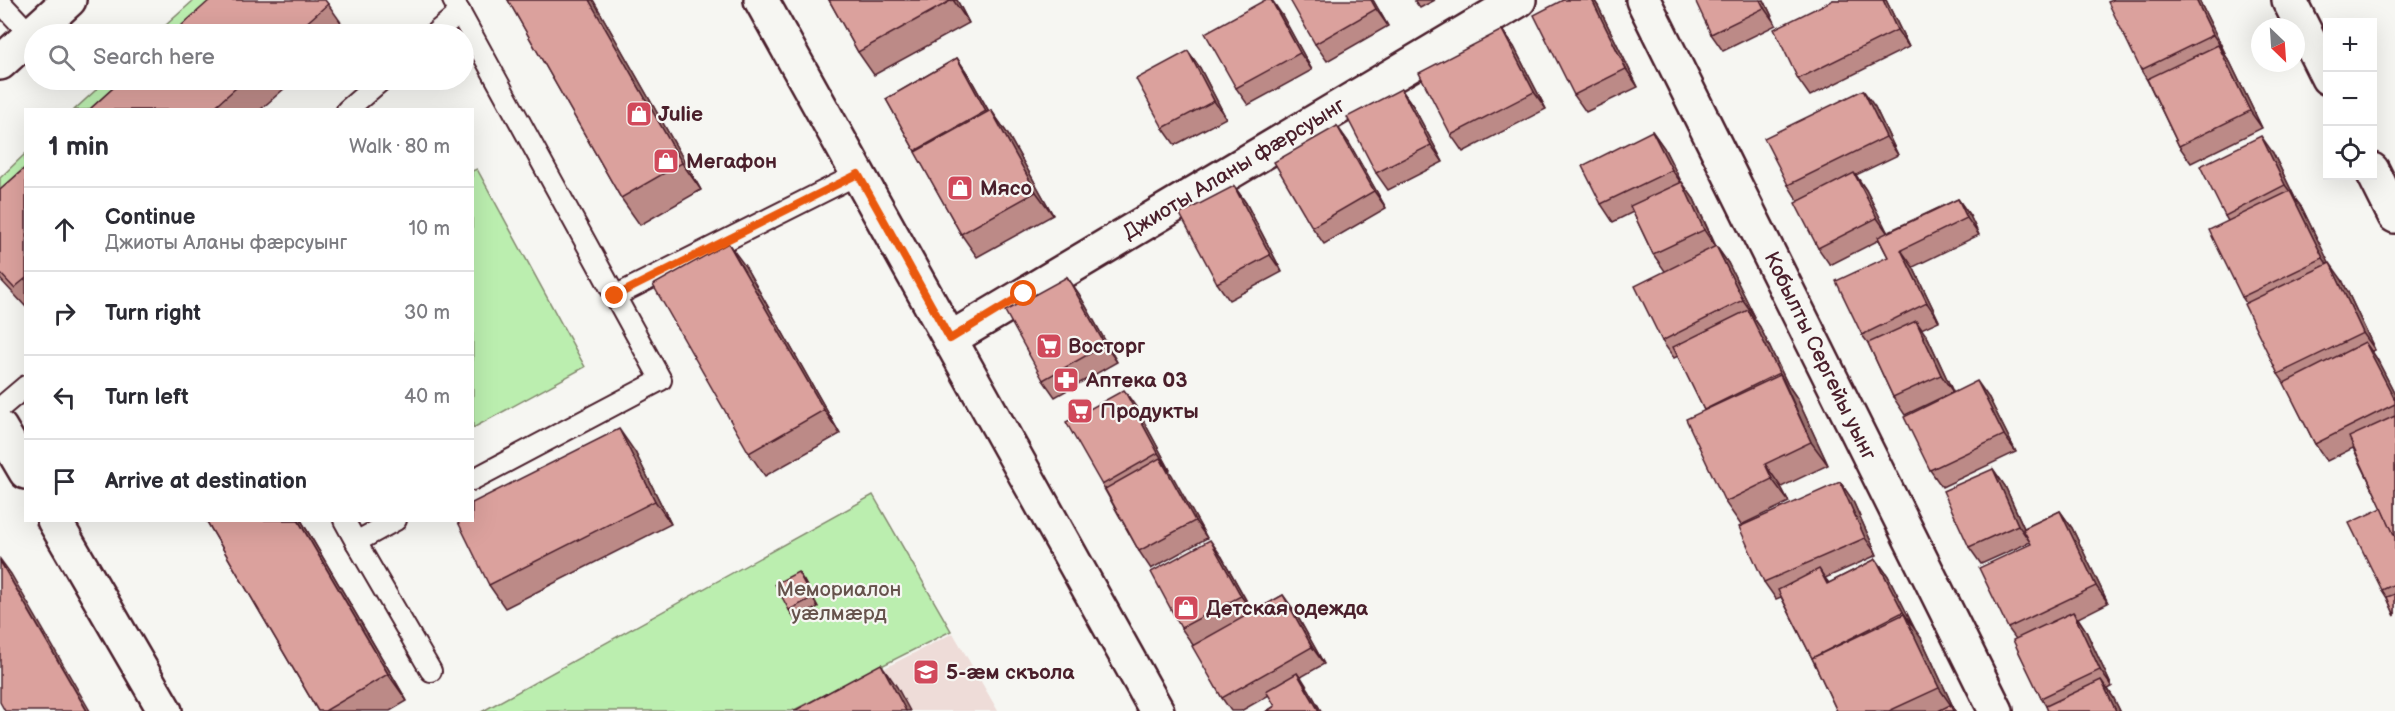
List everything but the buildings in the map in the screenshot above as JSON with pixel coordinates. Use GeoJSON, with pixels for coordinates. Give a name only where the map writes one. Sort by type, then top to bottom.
{"type":"FeatureCollection","features":[{"type":"Feature","properties":{"kind":"street"},"geometry":{"type":"LineString","coordinates":[[43,24],[69,0]]}},
{"type":"Feature","properties":{"kind":"street"},"geometry":{"type":"LineString","coordinates":[[761,0],[1157,711]]}},
{"type":"Feature","properties":{"kind":"street","name":"Джиоты Аланы фæрсуынг"},"geometry":{"type":"LineString","coordinates":[[950,339],[1519,0]]}},
{"type":"Feature","properties":{"kind":"street","name":"Кобылты Сергейы уынг"},"geometry":{"type":"LineString","coordinates":[[1643,0],[1996,711]]}},
{"type":"Feature","properties":{"kind":"street"},"geometry":{"type":"LineString","coordinates":[[2289,0],[2325,72]]}},
{"type":"Feature","properties":{"kind":"street"},"geometry":{"type":"LineString","coordinates":[[0,63],[24,41]]}},
{"type":"Feature","properties":{"kind":"street"},"geometry":{"type":"LineString","coordinates":[[2377,178],[2395,216]]}},
{"type":"Feature","properties":{"kind":"street"},"geometry":{"type":"LineString","coordinates":[[0,428],[24,469]]}},
{"type":"Feature","properties":{"kind":"street"},"geometry":{"type":"LineString","coordinates":[[55,522],[165,711]]}},
{"type":"Feature","properties":{"kind":"lane"},"geometry":{"type":"LineString","coordinates":[[0,2],[24,28]]}},
{"type":"Feature","properties":{"kind":"lane"},"geometry":{"type":"LineString","coordinates":[[442,24],[456,6],[466,24]]}},
{"type":"Feature","properties":{"kind":"lane"},"geometry":{"type":"LineString","coordinates":[[474,39],[661,380],[474,479]]}},
{"type":"Feature","properties":{"kind":"lane"},"geometry":{"type":"LineString","coordinates":[[349,108],[370,90]]}},
{"type":"Feature","properties":{"kind":"lane"},"geometry":{"type":"LineString","coordinates":[[615,296],[858,174]]}},
{"type":"Feature","properties":{"kind":"lane"},"geometry":{"type":"LineString","coordinates":[[0,408],[24,388]]}},
{"type":"Feature","properties":{"kind":"lane"},"geometry":{"type":"LineString","coordinates":[[345,522],[431,672]]}},
{"type":"Feature","properties":{"kind":"lane"},"geometry":{"type":"LineString","coordinates":[[356,542],[392,522]]}},
{"type":"Feature","properties":{"kind":"shaded area","name":"5-æм скъола"},"geometry":{"type":"Polygon","coordinates":[[[953,633],[998,711],[801,711],[953,633]]]}},
{"type":"Feature","properties":{"kind":"green space"},"geometry":{"type":"Polygon","coordinates":[[[194,0],[242,0],[215,24],[167,24],[194,0]]]}},
{"type":"Feature","properties":{"kind":"green space"},"geometry":{"type":"Polygon","coordinates":[[[96,90],[143,90],[122,108],[76,108],[96,90]]]}},
{"type":"Feature","properties":{"kind":"green space"},"geometry":{"type":"Polygon","coordinates":[[[24,155],[24,197],[0,219],[0,178],[24,155]]]}},
{"type":"Feature","properties":{"kind":"green space"},"geometry":{"type":"Polygon","coordinates":[[[477,169],[585,367],[474,427],[474,170],[477,169]]]}},
{"type":"Feature","properties":{"kind":"green space","name":"Мемориалон уæлмæрд"},"geometry":{"type":"Polygon","coordinates":[[[873,495],[951,631],[792,711],[483,711],[873,495]]]}},
{"type":"Feature","properties":{"kind":"place","name":"Julie"},"geometry":{"type":"Point","coordinates":[639,114]}},
{"type":"Feature","properties":{"kind":"place","name":"Мегафон"},"geometry":{"type":"Point","coordinates":[666,161]}},
{"type":"Feature","properties":{"kind":"place","name":"Мясо"},"geometry":{"type":"Point","coordinates":[960,188]}},
{"type":"Feature","properties":{"kind":"place","name":"Восторг"},"geometry":{"type":"Point","coordinates":[1049,346]}},
{"type":"Feature","properties":{"kind":"place","name":"Аптека 03"},"geometry":{"type":"Point","coordinates":[1066,380]}},
{"type":"Feature","properties":{"kind":"place","name":"Продукты"},"geometry":{"type":"Point","coordinates":[1080,411]}},
{"type":"Feature","properties":{"kind":"place","name":"Детская одежда"},"geometry":{"type":"Point","coordinates":[1186,608]}},
{"type":"Feature","properties":{"kind":"place","name":"5-æм скъола"},"geometry":{"type":"Point","coordinates":[926,672]}},
{"type":"Feature","properties":{"kind":"route"},"geometry":{"type":"LineString","coordinates":[[615,296],[858,174],[950,339],[1024,294]]}}]}
